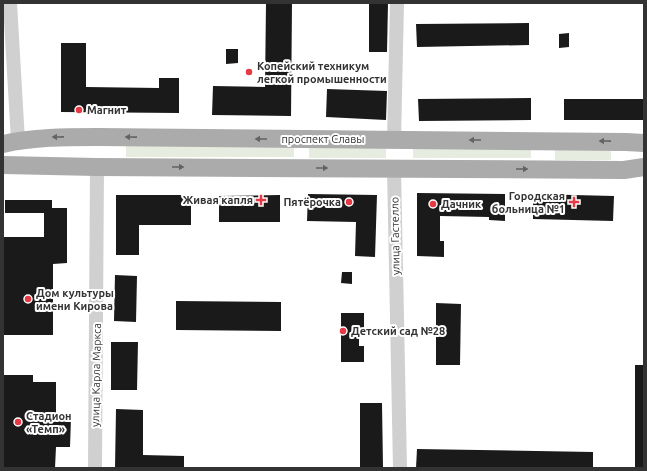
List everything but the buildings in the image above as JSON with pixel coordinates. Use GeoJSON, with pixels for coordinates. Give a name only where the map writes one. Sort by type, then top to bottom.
{"type":"FeatureCollection","features":[{"type":"Feature","properties":{"kind":"main road","name":"проспект Славы"},"geometry":{"type":"LineString","coordinates":[[10,142],[54,137],[97,137],[644,143]]}},
{"type":"Feature","properties":{"kind":"main road","name":"улица Карла Маркса"},"geometry":{"type":"LineString","coordinates":[[97,137],[97,167]]}},
{"type":"Feature","properties":{"kind":"main road"},"geometry":{"type":"LineString","coordinates":[[298,168],[299,139]]}},
{"type":"Feature","properties":{"kind":"main road","name":"улица Гастелло"},"geometry":{"type":"LineString","coordinates":[[394,140],[394,168]]}},
{"type":"Feature","properties":{"kind":"main road"},"geometry":{"type":"LineString","coordinates":[[10,142],[11,165],[97,167],[624,170],[644,167]]}},
{"type":"Feature","properties":{"kind":"street"},"geometry":{"type":"LineString","coordinates":[[10,3],[10,142]]}},
{"type":"Feature","properties":{"kind":"street","name":"улица Гастелло"},"geometry":{"type":"LineString","coordinates":[[394,140],[396,3]]}},
{"type":"Feature","properties":{"kind":"street","name":"улица Карла Маркса"},"geometry":{"type":"LineString","coordinates":[[95,468],[97,167]]}},
{"type":"Feature","properties":{"kind":"street","name":"улица Гастелло"},"geometry":{"type":"LineString","coordinates":[[394,168],[400,468]]}},
{"type":"Feature","properties":{"kind":"shaded area"},"geometry":{"type":"Polygon","coordinates":[[[126,143],[294,143],[294,157],[126,157],[126,143]]]}},
{"type":"Feature","properties":{"kind":"shaded area"},"geometry":{"type":"Polygon","coordinates":[[[309,145],[386,145],[386,158],[309,158],[309,145]]]}},
{"type":"Feature","properties":{"kind":"shaded area"},"geometry":{"type":"Polygon","coordinates":[[[413,145],[531,146],[531,158],[413,158],[413,145]]]}},
{"type":"Feature","properties":{"kind":"shaded area"},"geometry":{"type":"Polygon","coordinates":[[[555,147],[611,147],[611,160],[555,160],[555,147]]]}},
{"type":"Feature","properties":{"kind":"place","name":"Копейский техникум легкой промышенности"},"geometry":{"type":"Point","coordinates":[249,72]}},
{"type":"Feature","properties":{"kind":"place","name":"Магнит"},"geometry":{"type":"Point","coordinates":[79,110]}},
{"type":"Feature","properties":{"kind":"place","name":"Живая капля"},"geometry":{"type":"Point","coordinates":[261,200]}},
{"type":"Feature","properties":{"kind":"place","name":"Пятёрочка"},"geometry":{"type":"Point","coordinates":[349,202]}},
{"type":"Feature","properties":{"kind":"place","name":"Городская больница №1"},"geometry":{"type":"Point","coordinates":[574,202]}},
{"type":"Feature","properties":{"kind":"place","name":"Дачник"},"geometry":{"type":"Point","coordinates":[433,204]}},
{"type":"Feature","properties":{"kind":"place","name":"Дом культуры имени Кирова"},"geometry":{"type":"Point","coordinates":[28,299]}},
{"type":"Feature","properties":{"kind":"place","name":"Детский сад №28"},"geometry":{"type":"Point","coordinates":[343,331]}},
{"type":"Feature","properties":{"kind":"place","name":"Стадион «Темп»"},"geometry":{"type":"Point","coordinates":[18,422]}}]}
